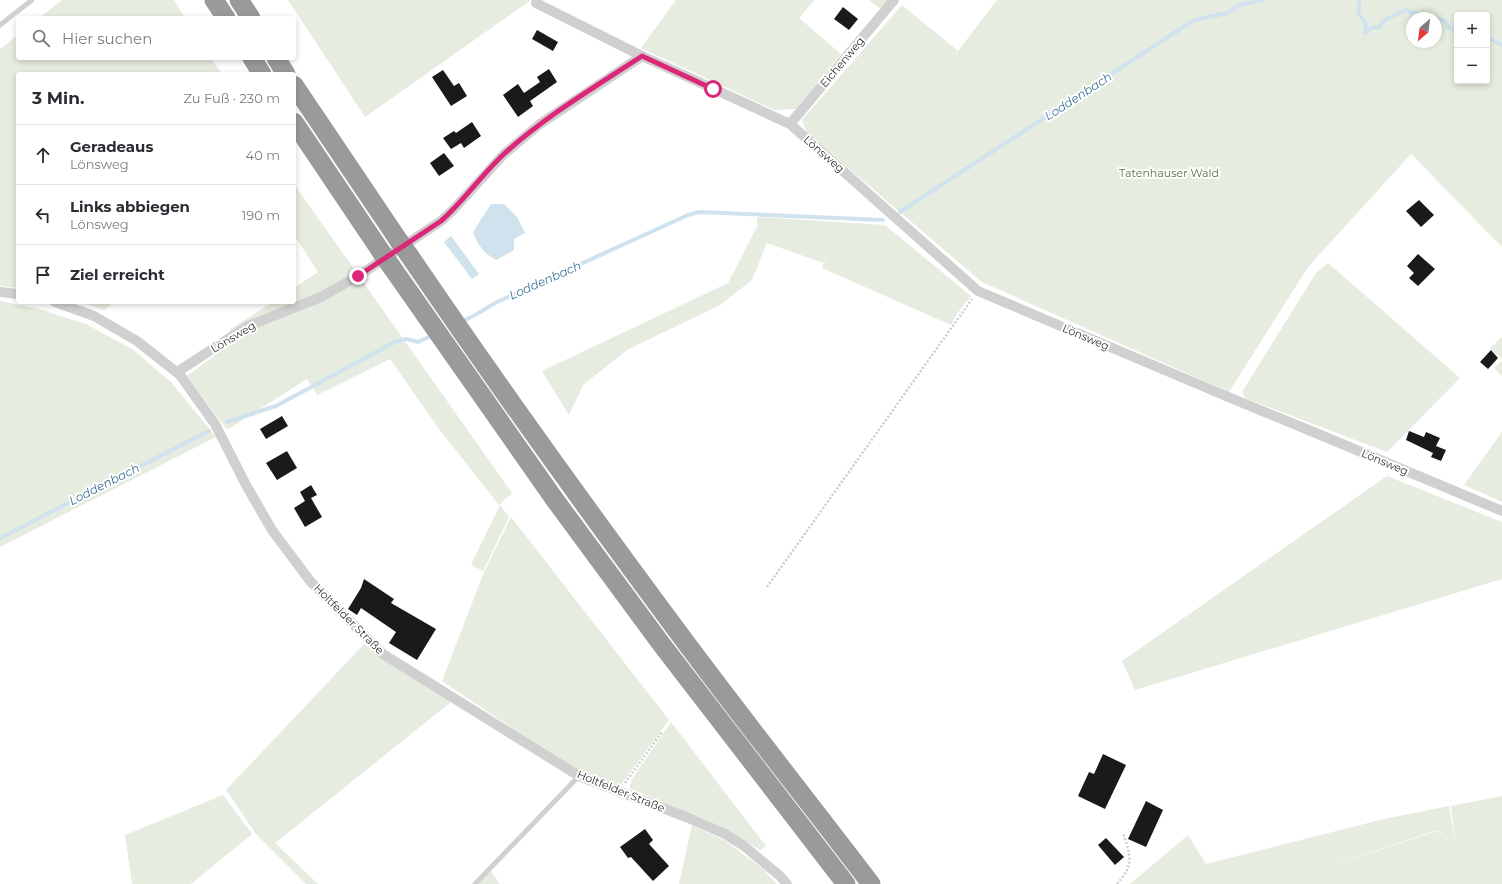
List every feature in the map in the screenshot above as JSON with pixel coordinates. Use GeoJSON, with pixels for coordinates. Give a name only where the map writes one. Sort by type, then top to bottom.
{"type":"FeatureCollection","features":[{"type":"Feature","properties":{"kind":"highway"},"geometry":{"type":"LineString","coordinates":[[214,0],[225,16]]}},
{"type":"Feature","properties":{"kind":"highway"},"geometry":{"type":"LineString","coordinates":[[239,0],[250,16]]}},
{"type":"Feature","properties":{"kind":"highway"},"geometry":{"type":"LineString","coordinates":[[253,60],[261,72]]}},
{"type":"Feature","properties":{"kind":"highway"},"geometry":{"type":"LineString","coordinates":[[277,60],[285,72]]}},
{"type":"Feature","properties":{"kind":"highway"},"geometry":{"type":"LineString","coordinates":[[296,88],[466,339],[573,490],[679,634],[872,884]]}},
{"type":"Feature","properties":{"kind":"highway"},"geometry":{"type":"LineString","coordinates":[[296,125],[386,260],[555,500],[662,645],[846,884]]}},
{"type":"Feature","properties":{"kind":"street","name":"Eichenweg"},"geometry":{"type":"LineString","coordinates":[[790,124],[894,0]]}},
{"type":"Feature","properties":{"kind":"street"},"geometry":{"type":"LineString","coordinates":[[536,2],[642,56]]}},
{"type":"Feature","properties":{"kind":"street","name":"Lönsweg"},"geometry":{"type":"LineString","coordinates":[[177,372],[248,326],[321,296],[345,283],[441,221],[453,210],[504,154],[540,124],[642,56],[790,124],[978,291],[1502,511]]}},
{"type":"Feature","properties":{"kind":"street"},"geometry":{"type":"LineString","coordinates":[[0,292],[16,294]]}},
{"type":"Feature","properties":{"kind":"street","name":"Holtfelder Straße"},"geometry":{"type":"LineString","coordinates":[[61,304],[94,316],[137,341],[177,372],[215,424],[246,485],[272,530],[310,581],[383,654],[579,776],[686,817],[725,834],[744,846],[780,876],[787,884]]}},
{"type":"Feature","properties":{"kind":"lane"},"geometry":{"type":"LineString","coordinates":[[0,25],[32,0]]}},
{"type":"Feature","properties":{"kind":"lane"},"geometry":{"type":"LineString","coordinates":[[475,884],[579,776]]}},
{"type":"Feature","properties":{"kind":"path"},"geometry":{"type":"LineString","coordinates":[[767,588],[978,291]]}},
{"type":"Feature","properties":{"kind":"path"},"geometry":{"type":"LineString","coordinates":[[619,791],[662,732]]}},
{"type":"Feature","properties":{"kind":"path"},"geometry":{"type":"LineString","coordinates":[[1117,884],[1129,866],[1130,853],[1123,833]]}},
{"type":"Feature","properties":{"kind":"green space"},"geometry":{"type":"Polygon","coordinates":[[[62,0],[174,0],[184,16],[42,16],[62,0]]]}},
{"type":"Feature","properties":{"kind":"green space"},"geometry":{"type":"Polygon","coordinates":[[[288,0],[531,0],[365,117],[288,0]]]}},
{"type":"Feature","properties":{"kind":"green space"},"geometry":{"type":"Polygon","coordinates":[[[676,0],[815,0],[799,18],[841,54],[796,109],[774,110],[641,48],[676,0]]]}},
{"type":"Feature","properties":{"kind":"green space"},"geometry":{"type":"Polygon","coordinates":[[[869,0],[888,0],[881,9],[869,0]]]}},
{"type":"Feature","properties":{"kind":"green space","name":"Tatenhauser Wald"},"geometry":{"type":"Polygon","coordinates":[[[997,0],[1502,0],[1502,247],[1411,154],[1308,267],[1229,392],[982,282],[807,133],[802,120],[902,5],[958,51],[997,0]]]}},
{"type":"Feature","properties":{"kind":"green space"},"geometry":{"type":"Polygon","coordinates":[[[16,37],[16,60],[212,60],[221,72],[16,72],[16,288],[0,286],[0,49],[16,37]]]}},
{"type":"Feature","properties":{"kind":"green space"},"geometry":{"type":"Polygon","coordinates":[[[296,187],[512,493],[499,505],[439,429],[390,359],[317,395],[307,379],[227,430],[187,376],[238,338],[229,330],[270,304],[296,304],[296,287],[318,272],[296,238],[296,187]]]}},
{"type":"Feature","properties":{"kind":"green space"},"geometry":{"type":"Polygon","coordinates":[[[757,217],[885,225],[971,296],[956,315],[951,325],[822,268],[827,254],[823,263],[767,243],[752,280],[720,305],[627,350],[583,385],[569,415],[542,371],[728,283],[758,225],[757,217]]]}},
{"type":"Feature","properties":{"kind":"green space"},"geometry":{"type":"Polygon","coordinates":[[[1328,263],[1460,378],[1387,452],[1245,398],[1242,392],[1316,273],[1328,263]]]}},
{"type":"Feature","properties":{"kind":"green space"},"geometry":{"type":"Polygon","coordinates":[[[0,301],[39,309],[86,324],[132,349],[171,382],[216,437],[0,547],[0,301]]]}},
{"type":"Feature","properties":{"kind":"green space"},"geometry":{"type":"Polygon","coordinates":[[[87,304],[112,304],[104,310],[87,304]]]}},
{"type":"Feature","properties":{"kind":"green space"},"geometry":{"type":"Polygon","coordinates":[[[1502,337],[1502,359],[1490,348],[1502,337]]]}},
{"type":"Feature","properties":{"kind":"green space"},"geometry":{"type":"Polygon","coordinates":[[[1502,361],[1502,376],[1494,368],[1502,361]]]}},
{"type":"Feature","properties":{"kind":"green space"},"geometry":{"type":"Polygon","coordinates":[[[1502,432],[1502,502],[1464,485],[1502,432]]]}},
{"type":"Feature","properties":{"kind":"green space"},"geometry":{"type":"Polygon","coordinates":[[[1387,476],[1502,522],[1502,579],[1135,690],[1122,661],[1387,476]]]}},
{"type":"Feature","properties":{"kind":"green space"},"geometry":{"type":"Polygon","coordinates":[[[500,505],[509,517],[483,571],[471,565],[500,505]]]}},
{"type":"Feature","properties":{"kind":"green space"},"geometry":{"type":"Polygon","coordinates":[[[511,517],[669,720],[617,790],[580,774],[442,681],[484,572],[511,517]]]}},
{"type":"Feature","properties":{"kind":"green space"},"geometry":{"type":"Polygon","coordinates":[[[364,644],[451,702],[275,843],[318,884],[306,884],[256,834],[226,790],[364,644]]]}},
{"type":"Feature","properties":{"kind":"green space"},"geometry":{"type":"Polygon","coordinates":[[[671,722],[766,846],[760,850],[732,833],[629,788],[632,779],[671,722]]]}},
{"type":"Feature","properties":{"kind":"green space"},"geometry":{"type":"Polygon","coordinates":[[[223,795],[252,834],[191,884],[132,884],[125,835],[223,795]]]}},
{"type":"Feature","properties":{"kind":"green space"},"geometry":{"type":"Polygon","coordinates":[[[1502,796],[1502,884],[1130,884],[1188,835],[1206,864],[1384,819],[1449,806],[1456,845],[1451,806],[1502,796]],[[1437,830],[1308,874],[1437,831],[1450,841],[1437,830]]]}},
{"type":"Feature","properties":{"kind":"green space"},"geometry":{"type":"Polygon","coordinates":[[[692,825],[724,840],[763,869],[777,884],[679,884],[692,825]]]}},
{"type":"Feature","properties":{"kind":"green space"},"geometry":{"type":"Polygon","coordinates":[[[491,871],[500,884],[479,884],[491,871]]]}},
{"type":"Feature","properties":{"kind":"water"},"geometry":{"type":"Polygon","coordinates":[[[491,204],[504,204],[517,217],[525,233],[514,239],[514,250],[496,260],[482,249],[473,232],[491,204]]]}},
{"type":"Feature","properties":{"kind":"water"},"geometry":{"type":"Polygon","coordinates":[[[451,236],[479,274],[472,279],[444,242],[451,236]]]}},
{"type":"Feature","properties":{"kind":"building"},"geometry":{"type":"Polygon","coordinates":[[[843,7],[858,19],[849,30],[834,19],[843,7]]]}},
{"type":"Feature","properties":{"kind":"building"},"geometry":{"type":"Polygon","coordinates":[[[537,30],[558,42],[553,51],[532,39],[537,30]]]}},
{"type":"Feature","properties":{"kind":"building"},"geometry":{"type":"Polygon","coordinates":[[[549,69],[557,82],[530,101],[533,106],[518,117],[503,95],[518,84],[524,93],[540,82],[537,77],[549,69]]]}},
{"type":"Feature","properties":{"kind":"building"},"geometry":{"type":"Polygon","coordinates":[[[443,70],[454,86],[459,83],[467,96],[451,106],[432,77],[443,70]]]}},
{"type":"Feature","properties":{"kind":"building"},"geometry":{"type":"Polygon","coordinates":[[[472,122],[481,136],[464,148],[461,143],[451,149],[443,138],[454,131],[456,133],[472,122]]]}},
{"type":"Feature","properties":{"kind":"building"},"geometry":{"type":"Polygon","coordinates":[[[444,153],[454,166],[439,176],[430,163],[444,153]]]}},
{"type":"Feature","properties":{"kind":"building"},"geometry":{"type":"Polygon","coordinates":[[[1419,200],[1434,215],[1421,227],[1406,211],[1419,200]]]}},
{"type":"Feature","properties":{"kind":"building"},"geometry":{"type":"Polygon","coordinates":[[[1418,254],[1435,269],[1418,286],[1409,278],[1414,273],[1407,266],[1418,254]]]}},
{"type":"Feature","properties":{"kind":"building"},"geometry":{"type":"Polygon","coordinates":[[[1491,350],[1498,358],[1488,369],[1480,362],[1491,350]]]}},
{"type":"Feature","properties":{"kind":"building"},"geometry":{"type":"Polygon","coordinates":[[[282,416],[288,426],[266,439],[260,429],[282,416]]]}},
{"type":"Feature","properties":{"kind":"building"},"geometry":{"type":"Polygon","coordinates":[[[1409,431],[1424,437],[1426,432],[1440,438],[1436,446],[1446,450],[1441,461],[1431,457],[1433,453],[1406,440],[1409,431]]]}},
{"type":"Feature","properties":{"kind":"building"},"geometry":{"type":"Polygon","coordinates":[[[287,451],[297,468],[277,480],[266,463],[287,451]]]}},
{"type":"Feature","properties":{"kind":"building"},"geometry":{"type":"Polygon","coordinates":[[[311,485],[317,495],[311,498],[322,517],[305,527],[294,508],[305,501],[300,492],[311,485]]]}},
{"type":"Feature","properties":{"kind":"building"},"geometry":{"type":"Polygon","coordinates":[[[364,579],[394,599],[391,603],[436,629],[417,660],[389,643],[396,632],[361,608],[357,615],[348,609],[361,588],[364,579]]]}},
{"type":"Feature","properties":{"kind":"building"},"geometry":{"type":"Polygon","coordinates":[[[1103,754],[1126,765],[1105,809],[1078,796],[1089,772],[1094,774],[1103,754]]]}},
{"type":"Feature","properties":{"kind":"building"},"geometry":{"type":"Polygon","coordinates":[[[1146,801],[1163,810],[1146,847],[1128,839],[1146,801]]]}},
{"type":"Feature","properties":{"kind":"building"},"geometry":{"type":"Polygon","coordinates":[[[645,829],[653,840],[649,844],[669,866],[653,881],[631,857],[628,858],[620,847],[645,829]]]}},
{"type":"Feature","properties":{"kind":"building"},"geometry":{"type":"Polygon","coordinates":[[[1106,838],[1124,857],[1115,865],[1098,845],[1106,838]]]}},
{"type":"Feature","properties":{"kind":"waterway","name":"Loddenbach"},"geometry":{"type":"LineString","coordinates":[[900,212],[1194,20],[1228,13],[1239,5],[1263,0]]}},
{"type":"Feature","properties":{"kind":"waterway","name":"Loddenbach"},"geometry":{"type":"LineString","coordinates":[[1358,0],[1360,5],[1358,12],[1366,24],[1365,33],[1373,27],[1378,28],[1385,20],[1406,10],[1412,12]]}},
{"type":"Feature","properties":{"kind":"waterway","name":"Loddenbach"},"geometry":{"type":"LineString","coordinates":[[1442,20],[1445,21],[1449,28],[1454,29]]}},
{"type":"Feature","properties":{"kind":"waterway","name":"Loddenbach"},"geometry":{"type":"LineString","coordinates":[[1490,39],[1502,45]]}},
{"type":"Feature","properties":{"kind":"waterway","name":"Loddenbach"},"geometry":{"type":"LineString","coordinates":[[461,322],[495,303],[688,215],[699,212],[883,220]]}},
{"type":"Feature","properties":{"kind":"waterway","name":"Loddenbach"},"geometry":{"type":"LineString","coordinates":[[227,422],[276,406],[395,342],[406,339],[418,342],[433,335]]}},
{"type":"Feature","properties":{"kind":"waterway","name":"Loddenbach"},"geometry":{"type":"LineString","coordinates":[[0,538],[209,431]]}},
{"type":"Feature","properties":{"kind":"route"},"geometry":{"type":"LineString","coordinates":[[358,276],[441,221],[453,210],[504,154],[540,124],[642,56],[713,89]]}}]}
